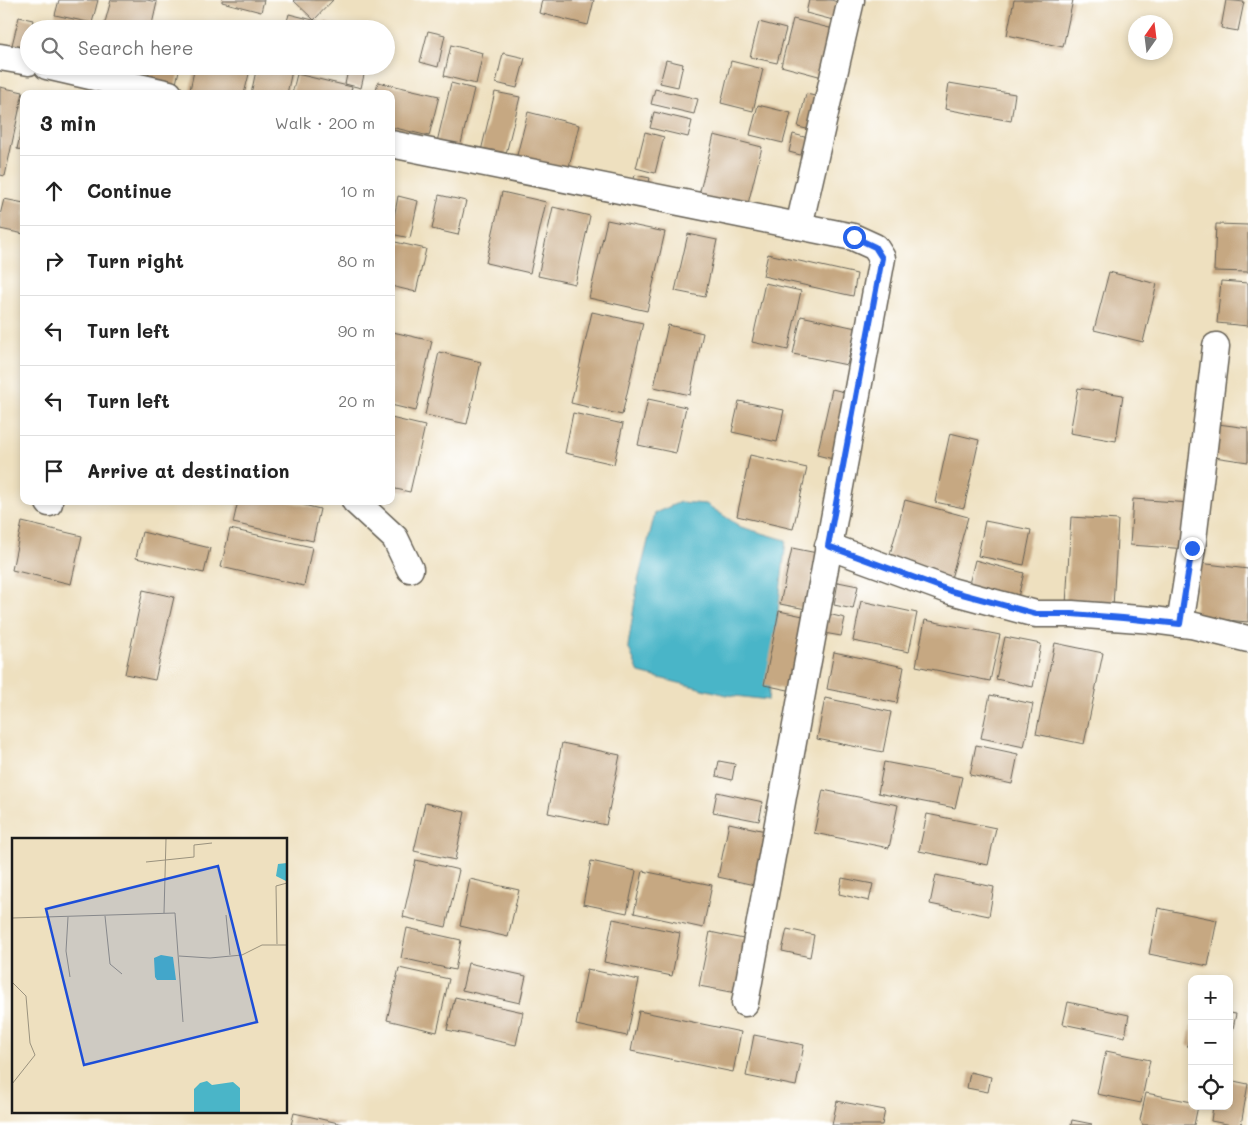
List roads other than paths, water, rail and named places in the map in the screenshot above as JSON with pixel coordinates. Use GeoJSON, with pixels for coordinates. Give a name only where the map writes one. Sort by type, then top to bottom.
{"type":"FeatureCollection","features":[{"type":"Feature","properties":{"kind":"street"},"geometry":{"type":"LineString","coordinates":[[799,226],[851,0]]}},
{"type":"Feature","properties":{"kind":"street"},"geometry":{"type":"LineString","coordinates":[[0,56],[20,60]]}},
{"type":"Feature","properties":{"kind":"street"},"geometry":{"type":"LineString","coordinates":[[82,75],[139,90]]}},
{"type":"Feature","properties":{"kind":"street"},"geometry":{"type":"LineString","coordinates":[[395,145],[854,237],[875,247],[882,258],[745,1003]]}},
{"type":"Feature","properties":{"kind":"street"},"geometry":{"type":"LineString","coordinates":[[1180,624],[1192,548],[1216,346]]}},
{"type":"Feature","properties":{"kind":"street"},"geometry":{"type":"LineString","coordinates":[[360,505],[394,538],[410,569]]}},
{"type":"Feature","properties":{"kind":"street"},"geometry":{"type":"LineString","coordinates":[[828,546],[951,591],[1036,614],[1072,614],[1180,624],[1248,639]]}},
{"type":"Feature","properties":{"kind":"water"},"geometry":{"type":"Polygon","coordinates":[[[680,502],[706,504],[741,527],[786,540],[768,700],[727,695],[639,673],[628,646],[638,581],[655,513],[680,502]]]}}]}
